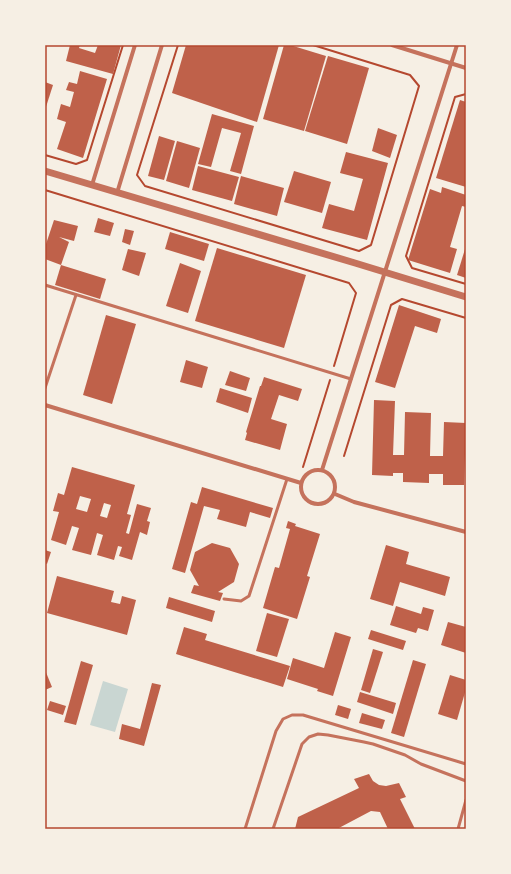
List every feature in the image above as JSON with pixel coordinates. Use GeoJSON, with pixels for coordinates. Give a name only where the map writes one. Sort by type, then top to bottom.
{"type":"FeatureCollection","features":[{"type":"Feature","properties":{"kind":"street"},"geometry":{"type":"LineString","coordinates":[[92,186],[135,45]]}},
{"type":"Feature","properties":{"kind":"street"},"geometry":{"type":"LineString","coordinates":[[117,193],[162,45]]}},
{"type":"Feature","properties":{"kind":"street"},"geometry":{"type":"LineString","coordinates":[[392,45],[466,68]]}},
{"type":"Feature","properties":{"kind":"street"},"geometry":{"type":"LineString","coordinates":[[322,470],[457,45]]}},
{"type":"Feature","properties":{"kind":"street"},"geometry":{"type":"LineString","coordinates":[[45,171],[466,298]]}},
{"type":"Feature","properties":{"kind":"street"},"geometry":{"type":"LineString","coordinates":[[45,405],[301,483]]}},
{"type":"Feature","properties":{"kind":"street"},"geometry":{"type":"LineString","coordinates":[[315,470],[322,470],[334,479],[336,486],[335,494],[331,500],[324,504],[317,505],[310,503],[304,498],[301,491],[301,483],[304,477],[309,473],[315,470]]}},
{"type":"Feature","properties":{"kind":"street"},"geometry":{"type":"LineString","coordinates":[[335,494],[354,502],[466,532]]}},
{"type":"Feature","properties":{"kind":"lane"},"geometry":{"type":"LineString","coordinates":[[45,285],[351,379]]}},
{"type":"Feature","properties":{"kind":"lane"},"geometry":{"type":"LineString","coordinates":[[45,388],[76,295]]}},
{"type":"Feature","properties":{"kind":"lane"},"geometry":{"type":"LineString","coordinates":[[224,599],[241,601],[250,596],[287,479]]}},
{"type":"Feature","properties":{"kind":"lane"},"geometry":{"type":"LineString","coordinates":[[245,829],[276,731],[283,719],[292,715],[303,715],[466,764]]}},
{"type":"Feature","properties":{"kind":"lane"},"geometry":{"type":"LineString","coordinates":[[273,829],[302,744],[309,737],[318,734],[373,744],[404,755],[421,764],[466,781]]}},
{"type":"Feature","properties":{"kind":"lane"},"geometry":{"type":"LineString","coordinates":[[458,829],[466,800]]}},
{"type":"Feature","properties":{"kind":"path"},"geometry":{"type":"LineString","coordinates":[[45,155],[76,164],[87,160],[123,45]]}},
{"type":"Feature","properties":{"kind":"path"},"geometry":{"type":"LineString","coordinates":[[178,45],[137,175],[145,186],[359,251],[371,245],[419,86],[410,75],[313,45]]}},
{"type":"Feature","properties":{"kind":"path"},"geometry":{"type":"LineString","coordinates":[[466,94],[455,98],[406,256],[412,268],[466,284]]}},
{"type":"Feature","properties":{"kind":"path"},"geometry":{"type":"LineString","coordinates":[[45,190],[350,283],[356,293],[303,467]]}},
{"type":"Feature","properties":{"kind":"path"},"geometry":{"type":"LineString","coordinates":[[344,456],[391,305],[402,299],[466,318]]}},
{"type":"Feature","properties":{"kind":"shaded area"},"geometry":{"type":"Polygon","coordinates":[[[103,681],[128,689],[115,732],[90,725],[103,681]]]}},
{"type":"Feature","properties":{"kind":"building"},"geometry":{"type":"Polygon","coordinates":[[[70,45],[80,45],[79,48],[95,53],[98,45],[121,45],[113,74],[66,61],[70,45]]]}},
{"type":"Feature","properties":{"kind":"building"},"geometry":{"type":"Polygon","coordinates":[[[186,45],[279,45],[257,122],[172,93],[186,45]]]}},
{"type":"Feature","properties":{"kind":"building"},"geometry":{"type":"Polygon","coordinates":[[[284,45],[290,45],[326,56],[304,131],[263,119],[284,45]]]}},
{"type":"Feature","properties":{"kind":"building"},"geometry":{"type":"Polygon","coordinates":[[[328,56],[369,68],[347,144],[305,131],[328,56]]]}},
{"type":"Feature","properties":{"kind":"building"},"geometry":{"type":"Polygon","coordinates":[[[80,71],[107,79],[83,158],[57,149],[66,122],[57,119],[61,104],[70,107],[74,92],[66,90],[69,82],[77,84],[80,71]]]}},
{"type":"Feature","properties":{"kind":"building"},"geometry":{"type":"Polygon","coordinates":[[[45,82],[53,85],[45,110],[45,82]]]}},
{"type":"Feature","properties":{"kind":"building"},"geometry":{"type":"Polygon","coordinates":[[[460,100],[466,102],[466,187],[436,178],[460,100]]]}},
{"type":"Feature","properties":{"kind":"building"},"geometry":{"type":"Polygon","coordinates":[[[212,114],[254,126],[241,174],[230,171],[241,133],[222,128],[211,167],[198,164],[212,114]]]}},
{"type":"Feature","properties":{"kind":"building"},"geometry":{"type":"Polygon","coordinates":[[[378,128],[397,135],[390,158],[372,151],[378,128]]]}},
{"type":"Feature","properties":{"kind":"building"},"geometry":{"type":"Polygon","coordinates":[[[159,136],[175,141],[164,180],[148,176],[159,136]]]}},
{"type":"Feature","properties":{"kind":"building"},"geometry":{"type":"Polygon","coordinates":[[[177,141],[200,148],[189,188],[166,181],[177,141]]]}},
{"type":"Feature","properties":{"kind":"building"},"geometry":{"type":"Polygon","coordinates":[[[346,152],[388,163],[367,240],[322,228],[329,204],[354,211],[363,179],[340,173],[346,152]]]}},
{"type":"Feature","properties":{"kind":"building"},"geometry":{"type":"Polygon","coordinates":[[[198,166],[239,177],[232,201],[192,190],[198,166]]]}},
{"type":"Feature","properties":{"kind":"building"},"geometry":{"type":"Polygon","coordinates":[[[294,171],[331,182],[322,213],[284,202],[294,171]]]}},
{"type":"Feature","properties":{"kind":"building"},"geometry":{"type":"Polygon","coordinates":[[[241,176],[284,188],[277,216],[234,204],[241,176]]]}},
{"type":"Feature","properties":{"kind":"building"},"geometry":{"type":"Polygon","coordinates":[[[442,187],[466,195],[466,207],[462,206],[450,247],[457,249],[450,273],[408,260],[430,189],[441,193],[442,187]]]}},
{"type":"Feature","properties":{"kind":"building"},"geometry":{"type":"Polygon","coordinates":[[[98,218],[114,223],[110,236],[94,232],[98,218]]]}},
{"type":"Feature","properties":{"kind":"building"},"geometry":{"type":"Polygon","coordinates":[[[54,220],[78,226],[74,241],[59,237],[69,242],[61,265],[45,259],[45,247],[54,220]]]}},
{"type":"Feature","properties":{"kind":"building"},"geometry":{"type":"Polygon","coordinates":[[[125,229],[134,231],[130,245],[122,242],[125,229]]]}},
{"type":"Feature","properties":{"kind":"building"},"geometry":{"type":"Polygon","coordinates":[[[170,232],[209,244],[204,261],[165,249],[170,232]]]}},
{"type":"Feature","properties":{"kind":"building"},"geometry":{"type":"Polygon","coordinates":[[[466,246],[466,278],[457,275],[466,246]]]}},
{"type":"Feature","properties":{"kind":"building"},"geometry":{"type":"Polygon","coordinates":[[[217,248],[306,275],[284,348],[195,321],[217,248]]]}},
{"type":"Feature","properties":{"kind":"building"},"geometry":{"type":"Polygon","coordinates":[[[128,249],[146,253],[139,276],[122,270],[128,249]]]}},
{"type":"Feature","properties":{"kind":"building"},"geometry":{"type":"Polygon","coordinates":[[[180,263],[201,271],[188,313],[166,306],[180,263]]]}},
{"type":"Feature","properties":{"kind":"building"},"geometry":{"type":"Polygon","coordinates":[[[61,265],[106,279],[100,299],[55,285],[61,265]]]}},
{"type":"Feature","properties":{"kind":"building"},"geometry":{"type":"Polygon","coordinates":[[[399,305],[441,319],[437,333],[415,326],[395,388],[375,382],[399,305]]]}},
{"type":"Feature","properties":{"kind":"building"},"geometry":{"type":"Polygon","coordinates":[[[106,315],[136,324],[112,404],[83,395],[106,315]]]}},
{"type":"Feature","properties":{"kind":"building"},"geometry":{"type":"Polygon","coordinates":[[[186,360],[208,367],[202,388],[180,382],[186,360]]]}},
{"type":"Feature","properties":{"kind":"building"},"geometry":{"type":"Polygon","coordinates":[[[230,371],[250,378],[246,391],[225,385],[230,371]]]}},
{"type":"Feature","properties":{"kind":"building"},"geometry":{"type":"Polygon","coordinates":[[[264,377],[302,389],[298,401],[279,395],[271,419],[287,424],[280,450],[245,440],[246,432],[264,377]]]}},
{"type":"Feature","properties":{"kind":"building"},"geometry":{"type":"Polygon","coordinates":[[[220,388],[252,398],[248,413],[216,402],[220,388]]]}},
{"type":"Feature","properties":{"kind":"building"},"geometry":{"type":"Polygon","coordinates":[[[374,400],[395,401],[393,455],[404,455],[405,412],[431,413],[430,456],[443,456],[444,422],[466,423],[464,485],[443,485],[443,474],[429,474],[429,483],[403,482],[403,473],[393,473],[393,476],[372,475],[374,400]]]}},
{"type":"Feature","properties":{"kind":"building"},"geometry":{"type":"Polygon","coordinates":[[[72,467],[135,485],[127,514],[131,515],[126,533],[129,534],[137,504],[151,508],[147,521],[150,522],[147,535],[140,532],[132,560],[119,556],[122,547],[118,546],[114,560],[97,555],[103,535],[97,533],[91,555],[72,550],[79,528],[72,526],[66,545],[51,540],[59,512],[53,511],[58,493],[64,495],[72,467]],[[80,496],[76,509],[87,512],[91,499],[80,496]],[[104,503],[100,516],[107,518],[111,505],[104,503]]]}},
{"type":"Feature","properties":{"kind":"building"},"geometry":{"type":"Polygon","coordinates":[[[202,487],[273,508],[270,518],[250,512],[246,527],[217,519],[220,510],[204,506],[185,573],[172,569],[191,502],[197,504],[202,487]]]}},
{"type":"Feature","properties":{"kind":"building"},"geometry":{"type":"Polygon","coordinates":[[[288,521],[296,524],[295,526],[320,534],[307,576],[310,577],[297,619],[263,608],[275,567],[279,568],[290,529],[286,528],[288,521]]]}},
{"type":"Feature","properties":{"kind":"building"},"geometry":{"type":"Polygon","coordinates":[[[212,543],[230,548],[239,564],[234,582],[218,592],[223,593],[220,601],[191,593],[194,585],[199,586],[190,570],[195,552],[212,543]]]}},
{"type":"Feature","properties":{"kind":"building"},"geometry":{"type":"Polygon","coordinates":[[[386,545],[409,552],[406,564],[450,577],[445,596],[400,582],[393,606],[370,599],[386,545]]]}},
{"type":"Feature","properties":{"kind":"building"},"geometry":{"type":"Polygon","coordinates":[[[45,550],[51,552],[47,564],[45,563],[45,550]]]}},
{"type":"Feature","properties":{"kind":"building"},"geometry":{"type":"Polygon","coordinates":[[[57,576],[114,591],[111,602],[120,604],[122,596],[136,600],[127,635],[47,613],[57,576]]]}},
{"type":"Feature","properties":{"kind":"building"},"geometry":{"type":"Polygon","coordinates":[[[169,597],[215,611],[212,622],[166,608],[169,597]]]}},
{"type":"Feature","properties":{"kind":"building"},"geometry":{"type":"Polygon","coordinates":[[[396,606],[421,614],[423,607],[434,610],[428,631],[418,628],[416,633],[390,625],[396,606]]]}},
{"type":"Feature","properties":{"kind":"building"},"geometry":{"type":"Polygon","coordinates":[[[267,613],[289,619],[277,657],[256,651],[267,613]]]}},
{"type":"Feature","properties":{"kind":"building"},"geometry":{"type":"Polygon","coordinates":[[[448,622],[466,627],[466,653],[441,645],[448,622]]]}},
{"type":"Feature","properties":{"kind":"building"},"geometry":{"type":"Polygon","coordinates":[[[184,627],[207,634],[205,640],[290,666],[283,687],[176,654],[184,627]]]}},
{"type":"Feature","properties":{"kind":"building"},"geometry":{"type":"Polygon","coordinates":[[[371,630],[406,641],[403,650],[368,639],[371,630]]]}},
{"type":"Feature","properties":{"kind":"building"},"geometry":{"type":"Polygon","coordinates":[[[335,632],[351,637],[333,696],[317,691],[318,689],[287,679],[293,658],[324,668],[335,632]]]}},
{"type":"Feature","properties":{"kind":"building"},"geometry":{"type":"Polygon","coordinates":[[[373,649],[383,652],[370,693],[361,690],[373,649]]]}},
{"type":"Feature","properties":{"kind":"building"},"geometry":{"type":"Polygon","coordinates":[[[413,660],[426,664],[404,737],[391,733],[413,660]]]}},
{"type":"Feature","properties":{"kind":"building"},"geometry":{"type":"Polygon","coordinates":[[[81,661],[93,665],[76,725],[64,722],[81,661]]]}},
{"type":"Feature","properties":{"kind":"building"},"geometry":{"type":"Polygon","coordinates":[[[45,670],[52,687],[45,690],[45,670]]]}},
{"type":"Feature","properties":{"kind":"building"},"geometry":{"type":"Polygon","coordinates":[[[450,675],[466,680],[466,689],[457,720],[438,714],[450,675]]]}},
{"type":"Feature","properties":{"kind":"building"},"geometry":{"type":"Polygon","coordinates":[[[152,683],[161,685],[144,746],[119,739],[122,724],[140,729],[152,683]]]}},
{"type":"Feature","properties":{"kind":"building"},"geometry":{"type":"Polygon","coordinates":[[[360,692],[396,703],[393,714],[357,702],[360,692]]]}},
{"type":"Feature","properties":{"kind":"building"},"geometry":{"type":"Polygon","coordinates":[[[50,701],[66,706],[63,715],[47,710],[50,701]]]}},
{"type":"Feature","properties":{"kind":"building"},"geometry":{"type":"Polygon","coordinates":[[[338,705],[351,709],[348,719],[335,715],[338,705]]]}},
{"type":"Feature","properties":{"kind":"building"},"geometry":{"type":"Polygon","coordinates":[[[362,713],[385,720],[382,729],[359,723],[362,713]]]}},
{"type":"Feature","properties":{"kind":"building"},"geometry":{"type":"Polygon","coordinates":[[[369,774],[373,781],[379,785],[386,786],[399,783],[406,797],[400,799],[415,829],[388,829],[380,812],[371,811],[337,829],[295,829],[298,817],[359,788],[354,779],[369,774]]]}}]}
